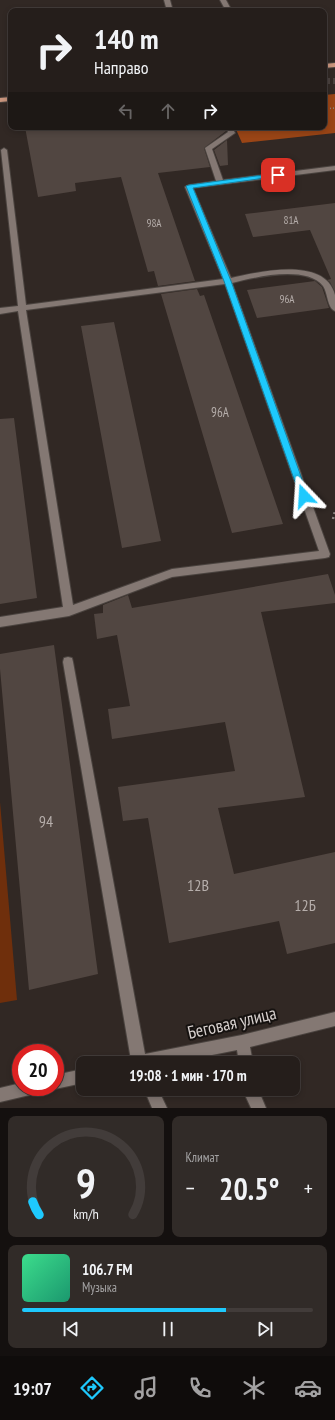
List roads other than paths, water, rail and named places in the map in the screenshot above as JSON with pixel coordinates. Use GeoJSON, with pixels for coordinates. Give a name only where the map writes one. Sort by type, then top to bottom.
{"type":"FeatureCollection","features":[{"type":"Feature","properties":{"kind":"street"},"geometry":{"type":"LineString","coordinates":[[220,182],[208,148],[232,133],[230,130]]}},
{"type":"Feature","properties":{"kind":"street"},"geometry":{"type":"LineString","coordinates":[[4,150],[22,308],[69,611]]}},
{"type":"Feature","properties":{"kind":"street"},"geometry":{"type":"LineString","coordinates":[[0,622],[69,611],[172,573],[325,554],[228,281],[189,186],[335,168]]}},
{"type":"Feature","properties":{"kind":"street"},"geometry":{"type":"LineString","coordinates":[[0,311],[228,281],[245,277],[294,272],[315,276],[325,284],[335,308]]}},
{"type":"Feature","properties":{"kind":"street"},"geometry":{"type":"LineString","coordinates":[[68,662],[138,1056]]}},
{"type":"Feature","properties":{"kind":"street","name":"Беговая улица"},"geometry":{"type":"LineString","coordinates":[[173,1056],[242,1042],[335,1019]]}},
{"type":"Feature","properties":{"kind":"street"},"geometry":{"type":"LineString","coordinates":[[242,1042],[245,1056]]}},
{"type":"Feature","properties":{"kind":"street"},"geometry":{"type":"LineString","coordinates":[[64,1080],[76,1078]]}},
{"type":"Feature","properties":{"kind":"street"},"geometry":{"type":"LineString","coordinates":[[0,1095],[12,1092]]}},
{"type":"Feature","properties":{"kind":"street"},"geometry":{"type":"LineString","coordinates":[[154,1096],[160,1108]]}},
{"type":"Feature","properties":{"kind":"street"},"geometry":{"type":"LineString","coordinates":[[253,1096],[259,1108]]}},
{"type":"Feature","properties":{"kind":"tunnel"},"geometry":{"type":"LineString","coordinates":[[327,81],[335,81]]}}]}
